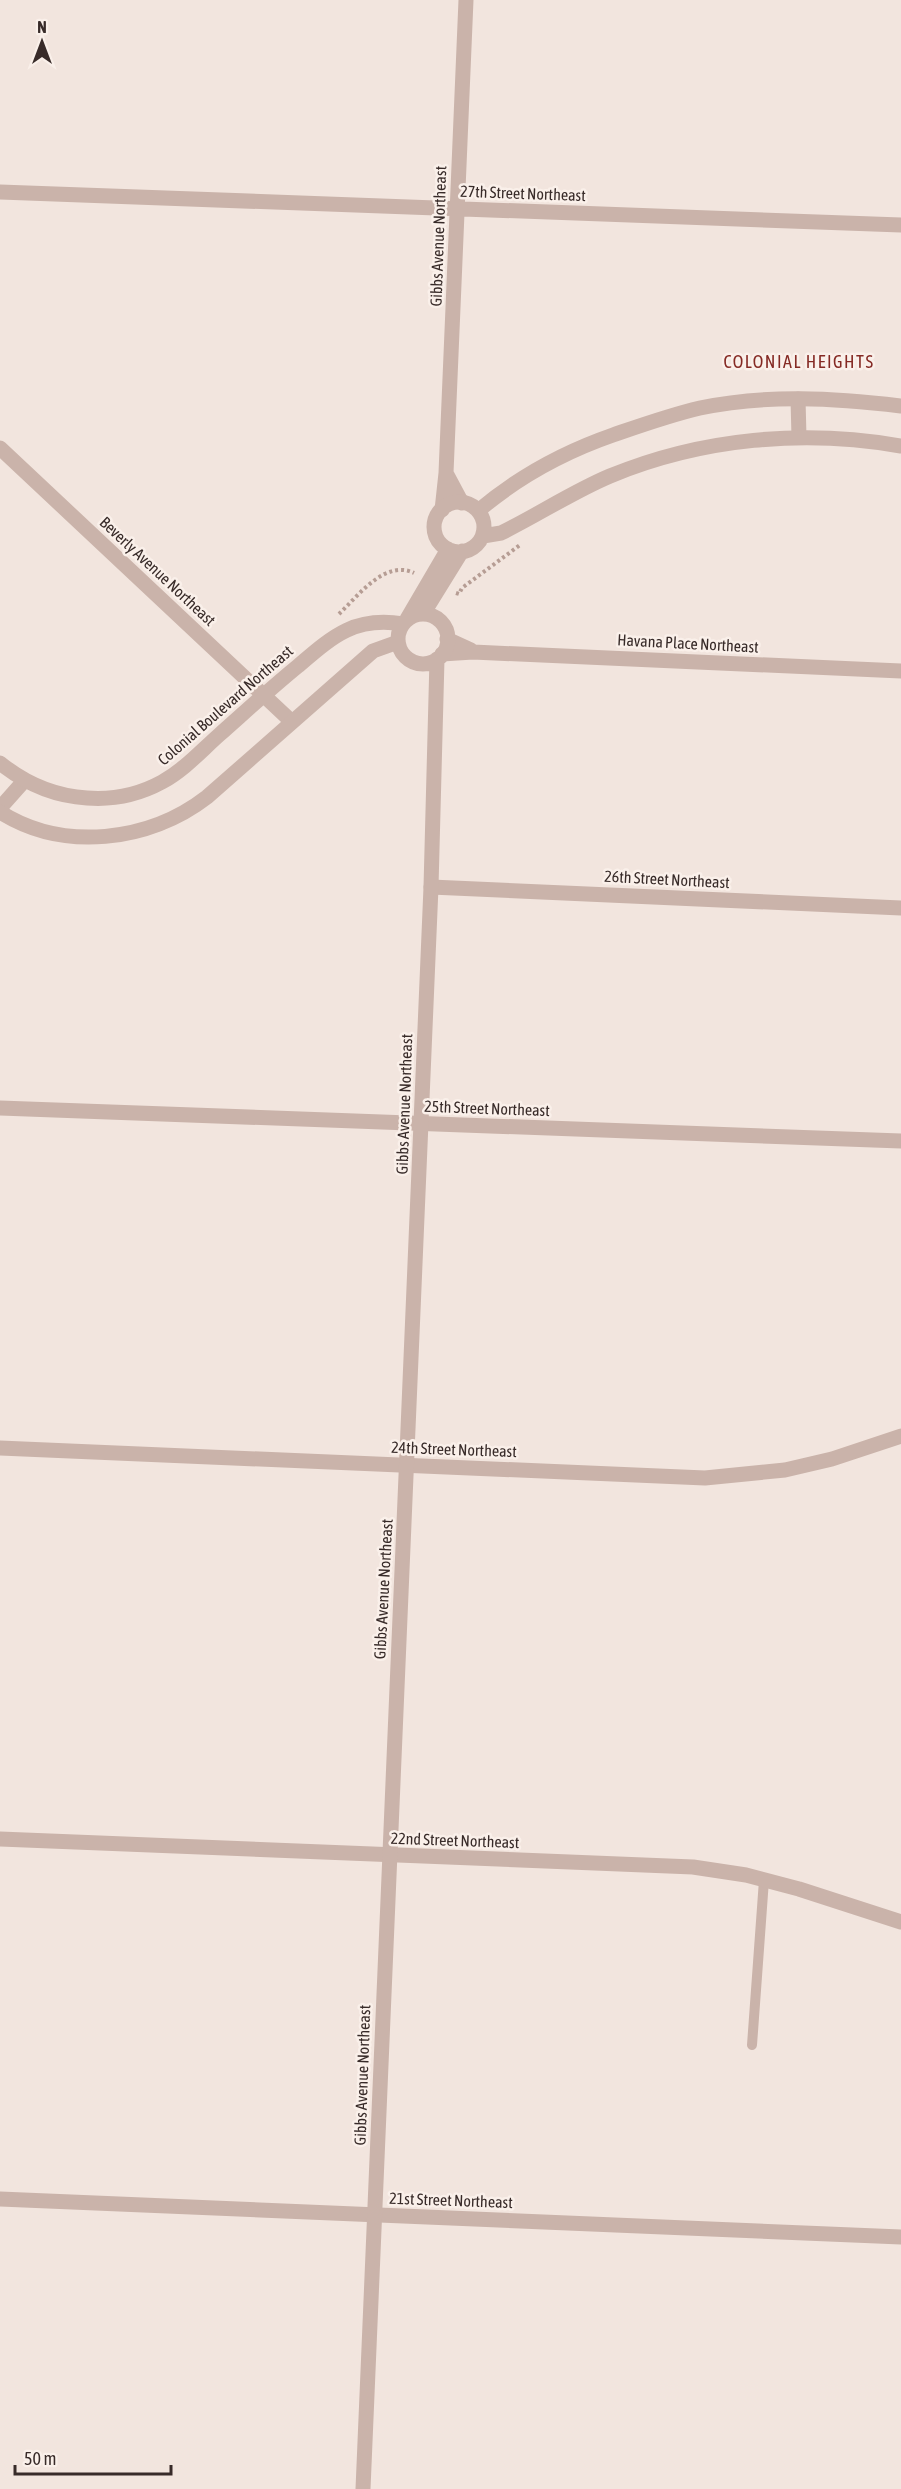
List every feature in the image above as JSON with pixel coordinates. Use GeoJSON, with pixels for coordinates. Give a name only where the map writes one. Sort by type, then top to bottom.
{"type":"FeatureCollection","features":[{"type":"Feature","properties":{"kind":"street","name":"Gibbs Avenue Northeast"},"geometry":{"type":"LineString","coordinates":[[442,510],[446,473],[466,0]]}},
{"type":"Feature","properties":{"kind":"street","name":"27th Street Northeast"},"geometry":{"type":"LineString","coordinates":[[0,192],[901,225]]}},
{"type":"Feature","properties":{"kind":"street"},"geometry":{"type":"LineString","coordinates":[[478,510],[534,471],[586,445],[632,428],[704,408],[753,401],[798,399],[848,400],[901,406]]}},
{"type":"Feature","properties":{"kind":"street"},"geometry":{"type":"LineString","coordinates":[[798,399],[799,437]]}},
{"type":"Feature","properties":{"kind":"street"},"geometry":{"type":"LineString","coordinates":[[483,536],[501,533],[609,477],[644,464],[726,444],[799,437],[862,440],[901,446]]}},
{"type":"Feature","properties":{"kind":"street","name":"Beverly Avenue Northeast"},"geometry":{"type":"LineString","coordinates":[[0,448],[291,721]]}},
{"type":"Feature","properties":{"kind":"street"},"geometry":{"type":"LineString","coordinates":[[446,473],[462,502],[478,510],[484,523],[483,536],[475,546],[455,550],[440,542],[435,528],[436,520],[442,510],[450,504],[462,502]]}},
{"type":"Feature","properties":{"kind":"street"},"geometry":{"type":"LineString","coordinates":[[455,550],[423,614],[431,615],[440,621],[446,632],[437,654],[406,657],[398,642],[398,634],[455,550]]}},
{"type":"Feature","properties":{"kind":"street","name":"Colonial Boulevard Northeast"},"geometry":{"type":"LineString","coordinates":[[0,763],[24,781],[57,794],[88,798],[114,797],[145,790],[162,782],[185,765],[264,695],[343,630],[382,620],[405,622],[423,614]]}},
{"type":"Feature","properties":{"kind":"street"},"geometry":{"type":"LineString","coordinates":[[24,781],[0,810],[26,825],[57,834],[103,836],[146,829],[195,806],[373,651],[398,642]]}},
{"type":"Feature","properties":{"kind":"street","name":"Havana Place Northeast"},"geometry":{"type":"LineString","coordinates":[[437,654],[474,652],[901,671]]}},
{"type":"Feature","properties":{"kind":"street","name":"Gibbs Avenue Northeast"},"geometry":{"type":"LineString","coordinates":[[363,2489],[388,1856],[431,887],[437,654]]}},
{"type":"Feature","properties":{"kind":"street","name":"26th Street Northeast"},"geometry":{"type":"LineString","coordinates":[[431,887],[901,908]]}},
{"type":"Feature","properties":{"kind":"street","name":"25th Street Northeast"},"geometry":{"type":"LineString","coordinates":[[0,1108],[901,1141]]}},
{"type":"Feature","properties":{"kind":"street","name":"24th Street Northeast"},"geometry":{"type":"LineString","coordinates":[[0,1449],[705,1478],[785,1470],[832,1459],[901,1436]]}},
{"type":"Feature","properties":{"kind":"street","name":"22nd Street Northeast"},"geometry":{"type":"LineString","coordinates":[[0,1839],[693,1868],[764,1880],[901,1922]]}},
{"type":"Feature","properties":{"kind":"street","name":"21st Street Northeast"},"geometry":{"type":"LineString","coordinates":[[0,2199],[901,2237]]}},
{"type":"Feature","properties":{"kind":"lane"},"geometry":{"type":"LineString","coordinates":[[752,2045],[764,1880]]}},
{"type":"Feature","properties":{"kind":"path"},"geometry":{"type":"LineString","coordinates":[[459,594],[462,588],[529,539]]}},
{"type":"Feature","properties":{"kind":"district","name":"COLONIAL HEIGHTS"},"geometry":{"type":"Point","coordinates":[799,361]}}]}
